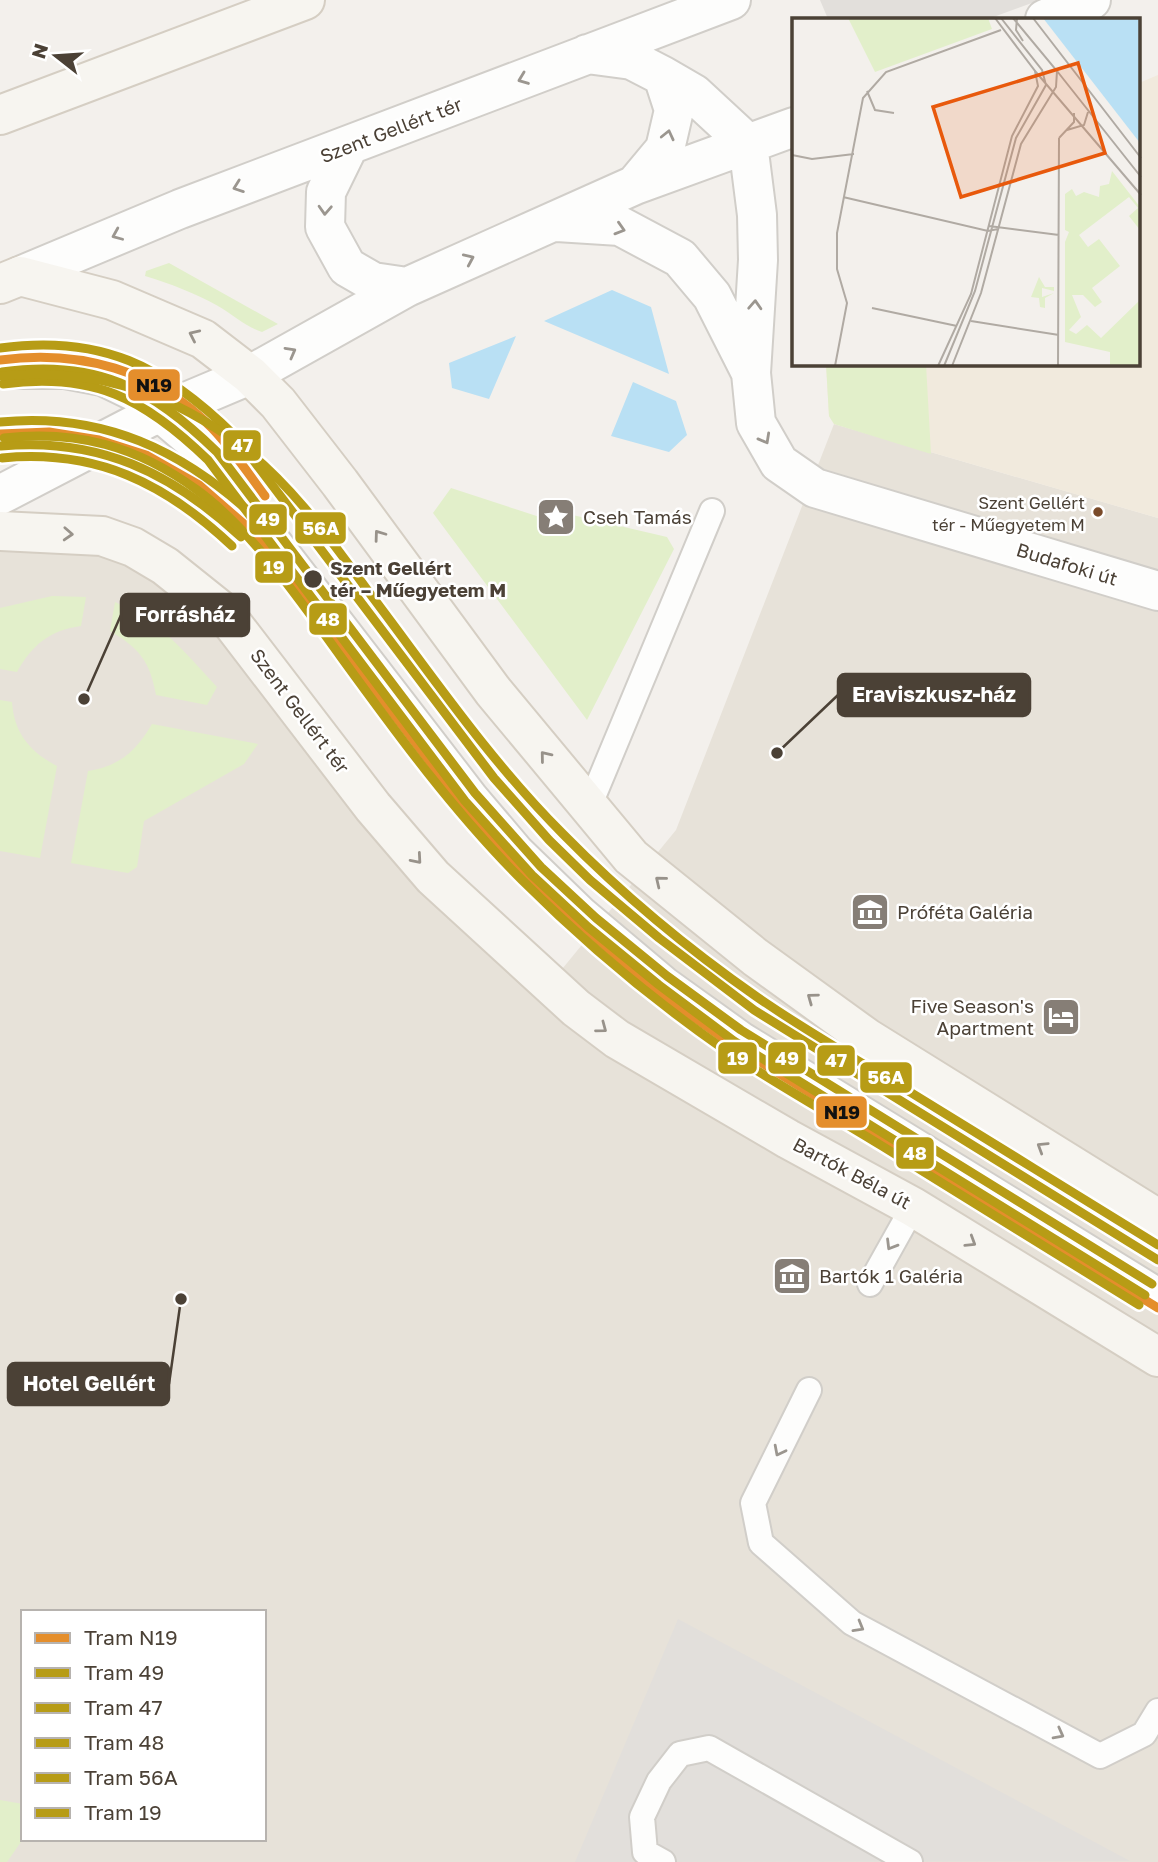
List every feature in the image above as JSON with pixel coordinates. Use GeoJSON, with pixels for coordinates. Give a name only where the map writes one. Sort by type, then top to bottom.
{"type":"FeatureCollection","features":[{"type":"Feature","properties":{"kind":"main road"},"geometry":{"type":"LineString","coordinates":[[0,115],[304,0]]}},
{"type":"Feature","properties":{"kind":"main road","name":"Szent Gellért tér"},"geometry":{"type":"LineString","coordinates":[[10,280],[112,300],[203,339],[250,374],[285,412],[493,691],[588,808]]}},
{"type":"Feature","properties":{"kind":"main road","name":"Szent Gellért tér"},"geometry":{"type":"LineString","coordinates":[[0,531],[102,536],[133,547],[195,588],[225,614],[373,807],[433,877],[549,985]]}},
{"type":"Feature","properties":{"kind":"main road"},"geometry":{"type":"LineString","coordinates":[[588,808],[631,858],[755,957],[867,1038],[1158,1219]]}},
{"type":"Feature","properties":{"kind":"main road","name":"Bartók Béla út"},"geometry":{"type":"LineString","coordinates":[[549,985],[617,1039],[788,1139],[913,1206],[1158,1357]]}},
{"type":"Feature","properties":{"kind":"street"},"geometry":{"type":"LineString","coordinates":[[587,54],[731,0]]}},
{"type":"Feature","properties":{"kind":"street"},"geometry":{"type":"LineString","coordinates":[[1047,18],[1090,0]]}},
{"type":"Feature","properties":{"kind":"street","name":"Szent Gellért tér"},"geometry":{"type":"LineString","coordinates":[[10,280],[180,209],[587,54],[632,60],[663,76],[694,94],[748,144]]}},
{"type":"Feature","properties":{"kind":"street"},"geometry":{"type":"LineString","coordinates":[[635,185],[664,149],[674,110],[663,76]]}},
{"type":"Feature","properties":{"kind":"street"},"geometry":{"type":"LineString","coordinates":[[0,495],[153,415],[250,374],[407,287],[635,185],[792,128]]}},
{"type":"Feature","properties":{"kind":"street"},"geometry":{"type":"LineString","coordinates":[[748,144],[757,215],[758,248],[751,373]]}},
{"type":"Feature","properties":{"kind":"street"},"geometry":{"type":"LineString","coordinates":[[348,147],[326,192],[325,227],[347,267],[373,282],[407,287]]}},
{"type":"Feature","properties":{"kind":"street"},"geometry":{"type":"LineString","coordinates":[[552,222],[620,226],[680,258],[712,296],[751,373]]}},
{"type":"Feature","properties":{"kind":"street","name":"Budafoki út"},"geometry":{"type":"LineString","coordinates":[[751,373],[756,423],[779,463],[815,488],[1158,591]]}},
{"type":"Feature","properties":{"kind":"lane"},"geometry":{"type":"LineString","coordinates":[[0,376],[64,376],[100,383],[134,400],[205,459],[263,520],[425,734],[475,795],[520,848],[585,912],[667,980],[745,1035],[1158,1290]]}},
{"type":"Feature","properties":{"kind":"lane"},"geometry":{"type":"LineString","coordinates":[[588,808],[712,511]]}},
{"type":"Feature","properties":{"kind":"lane"},"geometry":{"type":"LineString","coordinates":[[870,1284],[913,1206]]}},
{"type":"Feature","properties":{"kind":"lane"},"geometry":{"type":"LineString","coordinates":[[809,1390],[753,1503],[761,1543],[852,1623],[1100,1756],[1144,1734],[1158,1711]]}},
{"type":"Feature","properties":{"kind":"lane"},"geometry":{"type":"LineString","coordinates":[[663,1862],[645,1852],[642,1817],[659,1781],[680,1754],[709,1748],[910,1862]]}},
{"type":"Feature","properties":{"kind":"shaded area"},"geometry":{"type":"Polygon","coordinates":[[[820,0],[1040,0],[991,18],[828,18],[820,0]]]}},
{"type":"Feature","properties":{"kind":"shaded area"},"geometry":{"type":"Polygon","coordinates":[[[1158,75],[1158,518],[834,424],[829,416],[826,366],[1140,366],[1140,83],[1158,75]]]}},
{"type":"Feature","properties":{"kind":"shaded area"},"geometry":{"type":"Polygon","coordinates":[[[834,424],[1158,518],[1158,1862],[0,1862],[0,531],[165,566],[549,985],[676,830],[834,424]]]}},
{"type":"Feature","properties":{"kind":"shaded area"},"geometry":{"type":"Polygon","coordinates":[[[678,1619],[1130,1861],[575,1862],[678,1619]]]}},
{"type":"Feature","properties":{"kind":"green space"},"geometry":{"type":"Polygon","coordinates":[[[169,263],[278,324],[262,332],[201,297],[145,276],[146,271],[169,263]]]}},
{"type":"Feature","properties":{"kind":"green space"},"geometry":{"type":"Polygon","coordinates":[[[826,366],[926,366],[931,454],[834,424],[829,416],[826,366]]]}},
{"type":"Feature","properties":{"kind":"green space"},"geometry":{"type":"Polygon","coordinates":[[[451,488],[561,524],[564,513],[667,537],[674,549],[587,720],[433,513],[451,488]]]}},
{"type":"Feature","properties":{"kind":"green space"},"geometry":{"type":"Polygon","coordinates":[[[52,596],[86,597],[81,626],[60,631],[43,640],[17,672],[0,669],[0,608],[52,596]]]}},
{"type":"Feature","properties":{"kind":"green space"},"geometry":{"type":"Polygon","coordinates":[[[115,602],[159,629],[182,649],[217,687],[207,705],[156,695],[142,657],[129,643],[110,631],[115,602]]]}},
{"type":"Feature","properties":{"kind":"green space"},"geometry":{"type":"Polygon","coordinates":[[[0,700],[12,702],[16,723],[31,748],[57,766],[40,858],[0,851],[0,700]]]}},
{"type":"Feature","properties":{"kind":"green space"},"geometry":{"type":"Polygon","coordinates":[[[152,724],[258,744],[244,764],[144,821],[137,867],[128,873],[71,863],[88,771],[99,769],[126,756],[152,724]]]}},
{"type":"Feature","properties":{"kind":"green space"},"geometry":{"type":"Polygon","coordinates":[[[0,1800],[21,1804],[22,1841],[7,1862],[0,1862],[0,1800]]]}},
{"type":"Feature","properties":{"kind":"water"},"geometry":{"type":"Polygon","coordinates":[[[612,290],[651,307],[669,374],[544,321],[612,290]]]}},
{"type":"Feature","properties":{"kind":"water"},"geometry":{"type":"Polygon","coordinates":[[[516,336],[489,399],[452,388],[449,363],[516,336]]]}},
{"type":"Feature","properties":{"kind":"water"},"geometry":{"type":"Polygon","coordinates":[[[633,382],[676,401],[687,435],[669,452],[611,436],[633,382]]]}},
{"type":"Feature","properties":{"kind":"tram line","name":"47"},"geometry":{"type":"LineString","coordinates":[[0,348],[36,345],[100,351],[129,360],[183,391],[235,436],[494,778],[549,840],[590,880],[659,938],[754,1010],[1158,1260]]}},
{"type":"Feature","properties":{"kind":"tram line","name":"N19"},"geometry":{"type":"LineString","coordinates":[[0,360],[30,357],[87,361],[141,378],[166,391],[212,428],[265,496]]}},
{"type":"Feature","properties":{"kind":"tram line","name":"49"},"geometry":{"type":"LineString","coordinates":[[2,372],[35,369],[94,374],[144,395],[192,429],[217,452],[475,793],[541,867],[596,918],[667,976],[741,1030],[1152,1284]]}},
{"type":"Feature","properties":{"kind":"tram line","name":"56A"},"geometry":{"type":"LineString","coordinates":[[0,376],[63,375],[122,385],[178,407],[232,439],[272,473],[308,511],[463,718],[536,806],[585,856],[656,920],[731,979],[813,1034],[1158,1245]]}},
{"type":"Feature","properties":{"kind":"tram line","name":"48"},"geometry":{"type":"LineString","coordinates":[[3,384],[35,381],[91,386],[139,406],[185,438],[208,460],[465,801],[532,875],[588,927],[734,1041],[1145,1295]]}},
{"type":"Feature","properties":{"kind":"tram line","name":"47"},"geometry":{"type":"LineString","coordinates":[[0,422],[38,420],[73,423],[107,430],[139,441],[200,473],[257,519]]}},
{"type":"Feature","properties":{"kind":"tram line","name":"N19"},"geometry":{"type":"LineString","coordinates":[[0,434],[49,432],[99,440],[146,455],[199,485],[259,537],[465,808],[540,889],[657,991],[733,1045],[1158,1308]]}},
{"type":"Feature","properties":{"kind":"tram line","name":"19"},"geometry":{"type":"LineString","coordinates":[[4,438],[57,437],[105,444],[152,462],[197,490],[237,525],[275,568],[405,743],[473,827],[522,880],[594,948],[645,991],[725,1050],[1139,1305]]}},
{"type":"Feature","properties":{"kind":"tram line","name":"49"},"geometry":{"type":"LineString","coordinates":[[1,446],[70,447],[131,464],[188,494],[241,537]]}},
{"type":"Feature","properties":{"kind":"tram line","name":"48"},"geometry":{"type":"LineString","coordinates":[[2,458],[68,459],[127,475],[181,504],[232,546]]}},
{"type":"Feature","properties":{"kind":"place","name":"Szent Gellért tér - Műegyetem M"},"geometry":{"type":"Point","coordinates":[1098,512]}},
{"type":"Feature","properties":{"kind":"place","name":"Cseh Tamás"},"geometry":{"type":"Point","coordinates":[556,517]}},
{"type":"Feature","properties":{"kind":"place","name":"Szent Gellért tér – Műegyetem M"},"geometry":{"type":"Point","coordinates":[313,579]}},
{"type":"Feature","properties":{"kind":"place","name":"Forrásház"},"geometry":{"type":"Point","coordinates":[84,699]}},
{"type":"Feature","properties":{"kind":"place","name":"Eraviszkusz-ház"},"geometry":{"type":"Point","coordinates":[777,753]}},
{"type":"Feature","properties":{"kind":"place","name":"Próféta Galéria"},"geometry":{"type":"Point","coordinates":[870,912]}},
{"type":"Feature","properties":{"kind":"place","name":"Five Season's Apartment"},"geometry":{"type":"Point","coordinates":[1061,1017]}},
{"type":"Feature","properties":{"kind":"place","name":"Bartók 1 Galéria"},"geometry":{"type":"Point","coordinates":[792,1276]}},
{"type":"Feature","properties":{"kind":"place","name":"Hotel Gellért"},"geometry":{"type":"Point","coordinates":[181,1299]}}]}
